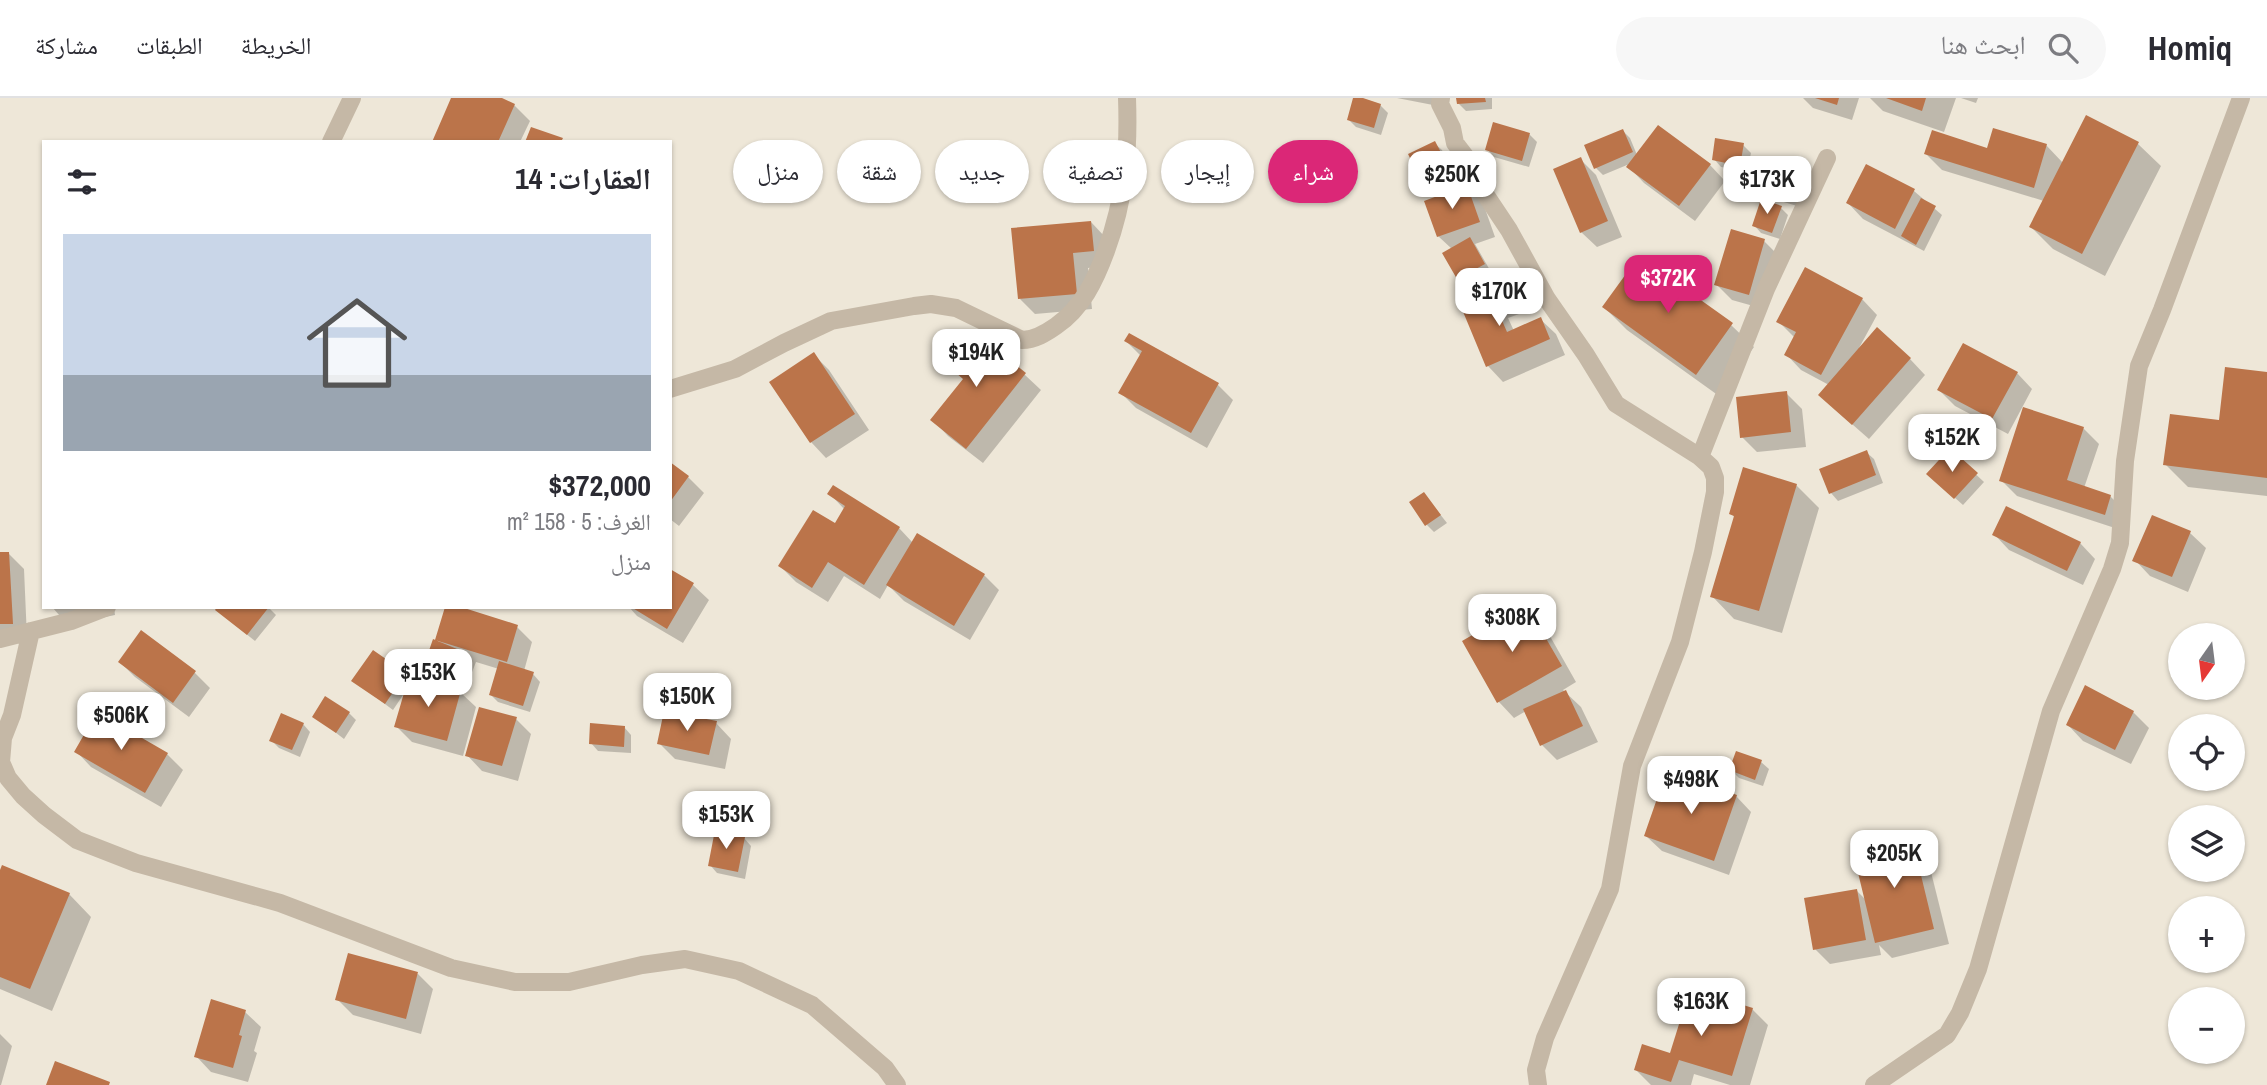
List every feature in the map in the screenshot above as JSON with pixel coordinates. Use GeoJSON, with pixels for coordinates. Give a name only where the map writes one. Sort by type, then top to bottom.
{"type":"FeatureCollection","features":[{"type":"Feature","properties":{"kind":"street"},"geometry":{"type":"LineString","coordinates":[[332,140],[352,98]]}},
{"type":"Feature","properties":{"kind":"street"},"geometry":{"type":"LineString","coordinates":[[672,387],[735,369],[831,321],[880,311],[931,304],[956,308],[1022,340],[1032,340],[1050,331],[1070,316],[1087,295],[1115,224],[1124,189],[1127,98]]}},
{"type":"Feature","properties":{"kind":"street"},"geometry":{"type":"LineString","coordinates":[[1441,98],[1440,104],[1452,128],[1455,143],[1478,173],[1485,194],[1509,230],[1547,299],[1616,404],[1700,457],[1711,467],[1715,478],[1703,552],[1680,642],[1632,766],[1610,889],[1545,1038],[1536,1070],[1538,1085]]}},
{"type":"Feature","properties":{"kind":"street"},"geometry":{"type":"LineString","coordinates":[[1874,1085],[1947,1035],[1960,1013],[1978,969],[2051,711],[2112,569],[2120,544],[2125,461],[2139,366],[2241,98]]}},
{"type":"Feature","properties":{"kind":"street"},"geometry":{"type":"LineString","coordinates":[[1700,457],[1766,289],[1827,158]]}},
{"type":"Feature","properties":{"kind":"street"},"geometry":{"type":"LineString","coordinates":[[0,639],[71,621],[102,609]]}},
{"type":"Feature","properties":{"kind":"street"},"geometry":{"type":"LineString","coordinates":[[31,631],[12,715],[3,738],[1,762],[8,778],[23,796],[44,816],[77,840],[136,863],[280,903],[451,968],[515,982],[569,982],[642,965],[685,959],[739,971],[811,1005],[885,1068],[897,1085]]}},
{"type":"Feature","properties":{"kind":"building"},"geometry":{"type":"Polygon","coordinates":[[[451,98],[502,98],[515,104],[499,140],[433,140],[451,98]]]}},
{"type":"Feature","properties":{"kind":"building"},"geometry":{"type":"Polygon","coordinates":[[[1353,98],[1381,104],[1374,128],[1347,120],[1353,98]]]}},
{"type":"Feature","properties":{"kind":"building"},"geometry":{"type":"Polygon","coordinates":[[[1456,98],[1485,98],[1486,102],[1457,104],[1456,98]]]}},
{"type":"Feature","properties":{"kind":"building"},"geometry":{"type":"Polygon","coordinates":[[[1815,98],[1839,98],[1837,105],[1815,98]]]}},
{"type":"Feature","properties":{"kind":"building"},"geometry":{"type":"Polygon","coordinates":[[[1886,98],[1926,98],[1922,111],[1886,98]]]}},
{"type":"Feature","properties":{"kind":"building"},"geometry":{"type":"Polygon","coordinates":[[[2086,115],[2139,142],[2082,254],[2029,227],[2086,115]]]}},
{"type":"Feature","properties":{"kind":"building"},"geometry":{"type":"Polygon","coordinates":[[[1493,122],[1530,133],[1522,161],[1485,150],[1493,122]]]}},
{"type":"Feature","properties":{"kind":"building"},"geometry":{"type":"Polygon","coordinates":[[[1658,125],[1711,164],[1679,206],[1626,167],[1658,125]]]}},
{"type":"Feature","properties":{"kind":"building"},"geometry":{"type":"Polygon","coordinates":[[[531,127],[563,138],[562,140],[526,140],[531,127]]]}},
{"type":"Feature","properties":{"kind":"building"},"geometry":{"type":"Polygon","coordinates":[[[1993,128],[2047,144],[2034,188],[1924,154],[1932,130],[1987,148],[1993,128]]]}},
{"type":"Feature","properties":{"kind":"building"},"geometry":{"type":"Polygon","coordinates":[[[1623,129],[1633,152],[1594,169],[1584,145],[1623,129]]]}},
{"type":"Feature","properties":{"kind":"building"},"geometry":{"type":"Polygon","coordinates":[[[1715,138],[1744,143],[1740,166],[1712,160],[1715,138]]]}},
{"type":"Feature","properties":{"kind":"building"},"geometry":{"type":"Polygon","coordinates":[[[1435,141],[1453,176],[1426,190],[1408,154],[1435,141]]]}},
{"type":"Feature","properties":{"kind":"building"},"geometry":{"type":"Polygon","coordinates":[[[1581,157],[1608,221],[1580,233],[1553,169],[1581,157]]]}},
{"type":"Feature","properties":{"kind":"building"},"geometry":{"type":"Polygon","coordinates":[[[1866,164],[1915,189],[1895,229],[1846,203],[1866,164]]]}},
{"type":"Feature","properties":{"kind":"building"},"geometry":{"type":"Polygon","coordinates":[[[1768,167],[1797,175],[1789,199],[1761,191],[1768,167]]]}},
{"type":"Feature","properties":{"kind":"building"},"geometry":{"type":"Polygon","coordinates":[[[1467,185],[1480,222],[1437,237],[1424,201],[1467,185]]]}},
{"type":"Feature","properties":{"kind":"building"},"geometry":{"type":"Polygon","coordinates":[[[1921,198],[1936,206],[1916,245],[1901,236],[1921,198]]]}},
{"type":"Feature","properties":{"kind":"building"},"geometry":{"type":"Polygon","coordinates":[[[1761,199],[1782,206],[1772,233],[1752,226],[1761,199]]]}},
{"type":"Feature","properties":{"kind":"building"},"geometry":{"type":"Polygon","coordinates":[[[1091,221],[1094,251],[1073,253],[1077,294],[1018,299],[1011,228],[1091,221]]]}},
{"type":"Feature","properties":{"kind":"building"},"geometry":{"type":"Polygon","coordinates":[[[1731,229],[1765,239],[1749,295],[1714,285],[1731,229]]]}},
{"type":"Feature","properties":{"kind":"building"},"geometry":{"type":"Polygon","coordinates":[[[1470,237],[1485,264],[1457,279],[1442,253],[1470,237]]]}},
{"type":"Feature","properties":{"kind":"building"},"geometry":{"type":"Polygon","coordinates":[[[1639,256],[1733,323],[1696,375],[1602,307],[1639,256]]]}},
{"type":"Feature","properties":{"kind":"building"},"geometry":{"type":"Polygon","coordinates":[[[1805,267],[1863,298],[1821,375],[1784,355],[1796,332],[1776,322],[1805,267]]]}},
{"type":"Feature","properties":{"kind":"building"},"geometry":{"type":"Polygon","coordinates":[[[1499,285],[1505,298],[1494,302],[1507,332],[1541,317],[1550,339],[1486,367],[1459,302],[1499,285]]]}},
{"type":"Feature","properties":{"kind":"building"},"geometry":{"type":"Polygon","coordinates":[[[1877,327],[1911,358],[1852,425],[1818,395],[1877,327]]]}},
{"type":"Feature","properties":{"kind":"building"},"geometry":{"type":"Polygon","coordinates":[[[973,331],[1026,373],[966,449],[930,420],[963,379],[947,365],[973,331]]]}},
{"type":"Feature","properties":{"kind":"building"},"geometry":{"type":"Polygon","coordinates":[[[1129,333],[1219,383],[1191,433],[1118,393],[1142,351],[1124,341],[1129,333]]]}},
{"type":"Feature","properties":{"kind":"building"},"geometry":{"type":"Polygon","coordinates":[[[1963,343],[2018,372],[1992,419],[1937,390],[1963,343]]]}},
{"type":"Feature","properties":{"kind":"building"},"geometry":{"type":"Polygon","coordinates":[[[814,352],[855,414],[810,443],[769,382],[814,352]]]}},
{"type":"Feature","properties":{"kind":"building"},"geometry":{"type":"Polygon","coordinates":[[[2225,367],[2267,372],[2267,478],[2163,465],[2170,414],[2219,420],[2225,367]]]}},
{"type":"Feature","properties":{"kind":"building"},"geometry":{"type":"Polygon","coordinates":[[[1787,391],[1791,432],[1740,438],[1736,397],[1787,391]]]}},
{"type":"Feature","properties":{"kind":"building"},"geometry":{"type":"Polygon","coordinates":[[[2023,407],[2084,427],[2067,480],[2111,495],[2105,515],[1999,481],[2023,407]]]}},
{"type":"Feature","properties":{"kind":"building"},"geometry":{"type":"Polygon","coordinates":[[[1950,448],[1978,473],[1954,499],[1926,474],[1950,448]]]}},
{"type":"Feature","properties":{"kind":"building"},"geometry":{"type":"Polygon","coordinates":[[[1867,450],[1876,475],[1829,494],[1819,469],[1867,450]]]}},
{"type":"Feature","properties":{"kind":"building"},"geometry":{"type":"Polygon","coordinates":[[[672,463],[689,476],[672,499],[672,463]]]}},
{"type":"Feature","properties":{"kind":"building"},"geometry":{"type":"Polygon","coordinates":[[[1743,467],[1797,484],[1759,611],[1710,597],[1734,516],[1729,514],[1743,467]]]}},
{"type":"Feature","properties":{"kind":"building"},"geometry":{"type":"Polygon","coordinates":[[[833,485],[900,527],[864,585],[828,562],[812,588],[778,566],[813,510],[835,523],[845,506],[827,494],[833,485]]]}},
{"type":"Feature","properties":{"kind":"building"},"geometry":{"type":"Polygon","coordinates":[[[1424,492],[1441,515],[1425,526],[1409,502],[1424,492]]]}},
{"type":"Feature","properties":{"kind":"building"},"geometry":{"type":"Polygon","coordinates":[[[2006,506],[2081,542],[2067,571],[1992,535],[2006,506]]]}},
{"type":"Feature","properties":{"kind":"building"},"geometry":{"type":"Polygon","coordinates":[[[2152,515],[2191,531],[2172,577],[2132,561],[2152,515]]]}},
{"type":"Feature","properties":{"kind":"building"},"geometry":{"type":"Polygon","coordinates":[[[917,533],[985,574],[954,626],[886,585],[917,533]]]}},
{"type":"Feature","properties":{"kind":"building"},"geometry":{"type":"Polygon","coordinates":[[[0,552],[9,552],[13,624],[0,624],[0,552]]]}},
{"type":"Feature","properties":{"kind":"building"},"geometry":{"type":"Polygon","coordinates":[[[672,570],[694,583],[667,629],[634,609],[672,609],[672,570]]]}},
{"type":"Feature","properties":{"kind":"building"},"geometry":{"type":"Polygon","coordinates":[[[1526,604],[1562,666],[1497,703],[1462,641],[1526,604]]]}},
{"type":"Feature","properties":{"kind":"building"},"geometry":{"type":"Polygon","coordinates":[[[216,609],[267,609],[247,635],[216,609]]]}},
{"type":"Feature","properties":{"kind":"building"},"geometry":{"type":"Polygon","coordinates":[[[444,609],[467,609],[518,625],[507,662],[435,640],[444,609]]]}},
{"type":"Feature","properties":{"kind":"building"},"geometry":{"type":"Polygon","coordinates":[[[141,630],[196,671],[173,703],[118,662],[141,630]]]}},
{"type":"Feature","properties":{"kind":"building"},"geometry":{"type":"Polygon","coordinates":[[[433,639],[469,654],[459,678],[424,665],[433,639]]]}},
{"type":"Feature","properties":{"kind":"building"},"geometry":{"type":"Polygon","coordinates":[[[373,650],[406,673],[385,704],[351,681],[373,650]]]}},
{"type":"Feature","properties":{"kind":"building"},"geometry":{"type":"Polygon","coordinates":[[[499,661],[534,672],[523,706],[489,695],[499,661]]]}},
{"type":"Feature","properties":{"kind":"building"},"geometry":{"type":"Polygon","coordinates":[[[409,676],[461,690],[447,741],[394,727],[409,676]]]}},
{"type":"Feature","properties":{"kind":"building"},"geometry":{"type":"Polygon","coordinates":[[[2085,685],[2134,711],[2115,750],[2066,725],[2085,685]]]}},
{"type":"Feature","properties":{"kind":"building"},"geometry":{"type":"Polygon","coordinates":[[[1566,690],[1583,726],[1540,746],[1523,709],[1566,690]]]}},
{"type":"Feature","properties":{"kind":"building"},"geometry":{"type":"Polygon","coordinates":[[[325,696],[350,712],[336,733],[312,717],[325,696]]]}},
{"type":"Feature","properties":{"kind":"building"},"geometry":{"type":"Polygon","coordinates":[[[479,707],[517,717],[502,766],[465,756],[479,707]]]}},
{"type":"Feature","properties":{"kind":"building"},"geometry":{"type":"Polygon","coordinates":[[[664,711],[717,721],[709,755],[657,744],[664,711]]]}},
{"type":"Feature","properties":{"kind":"building"},"geometry":{"type":"Polygon","coordinates":[[[97,712],[168,753],[145,793],[74,752],[97,712]]]}},
{"type":"Feature","properties":{"kind":"building"},"geometry":{"type":"Polygon","coordinates":[[[281,713],[304,723],[292,750],[269,741],[281,713]]]}},
{"type":"Feature","properties":{"kind":"building"},"geometry":{"type":"Polygon","coordinates":[[[590,723],[625,726],[624,747],[589,744],[590,723]]]}},
{"type":"Feature","properties":{"kind":"building"},"geometry":{"type":"Polygon","coordinates":[[[1736,751],[1762,760],[1755,780],[1729,770],[1736,751]]]}},
{"type":"Feature","properties":{"kind":"building"},"geometry":{"type":"Polygon","coordinates":[[[1667,770],[1737,795],[1714,861],[1644,836],[1667,770]]]}},
{"type":"Feature","properties":{"kind":"building"},"geometry":{"type":"Polygon","coordinates":[[[715,830],[745,837],[738,872],[708,866],[715,830]]]}},
{"type":"Feature","properties":{"kind":"building"},"geometry":{"type":"Polygon","coordinates":[[[1912,838],[1934,929],[1875,943],[1853,852],[1912,838]]]}},
{"type":"Feature","properties":{"kind":"building"},"geometry":{"type":"Polygon","coordinates":[[[2,865],[70,893],[30,989],[0,977],[2,865]]]}},
{"type":"Feature","properties":{"kind":"building"},"geometry":{"type":"Polygon","coordinates":[[[1857,889],[1866,940],[1813,950],[1804,898],[1857,889]]]}},
{"type":"Feature","properties":{"kind":"building"},"geometry":{"type":"Polygon","coordinates":[[[348,953],[418,972],[406,1019],[335,1000],[348,953]]]}},
{"type":"Feature","properties":{"kind":"building"},"geometry":{"type":"Polygon","coordinates":[[[1690,989],[1753,1008],[1732,1076],[1679,1060],[1671,1082],[1634,1070],[1642,1044],[1670,1053],[1690,989]]]}},
{"type":"Feature","properties":{"kind":"building"},"geometry":{"type":"Polygon","coordinates":[[[211,999],[246,1010],[233,1068],[194,1057],[211,999]]]}},
{"type":"Feature","properties":{"kind":"building"},"geometry":{"type":"Polygon","coordinates":[[[55,1061],[110,1082],[109,1085],[46,1085],[55,1061]]]}}]}
